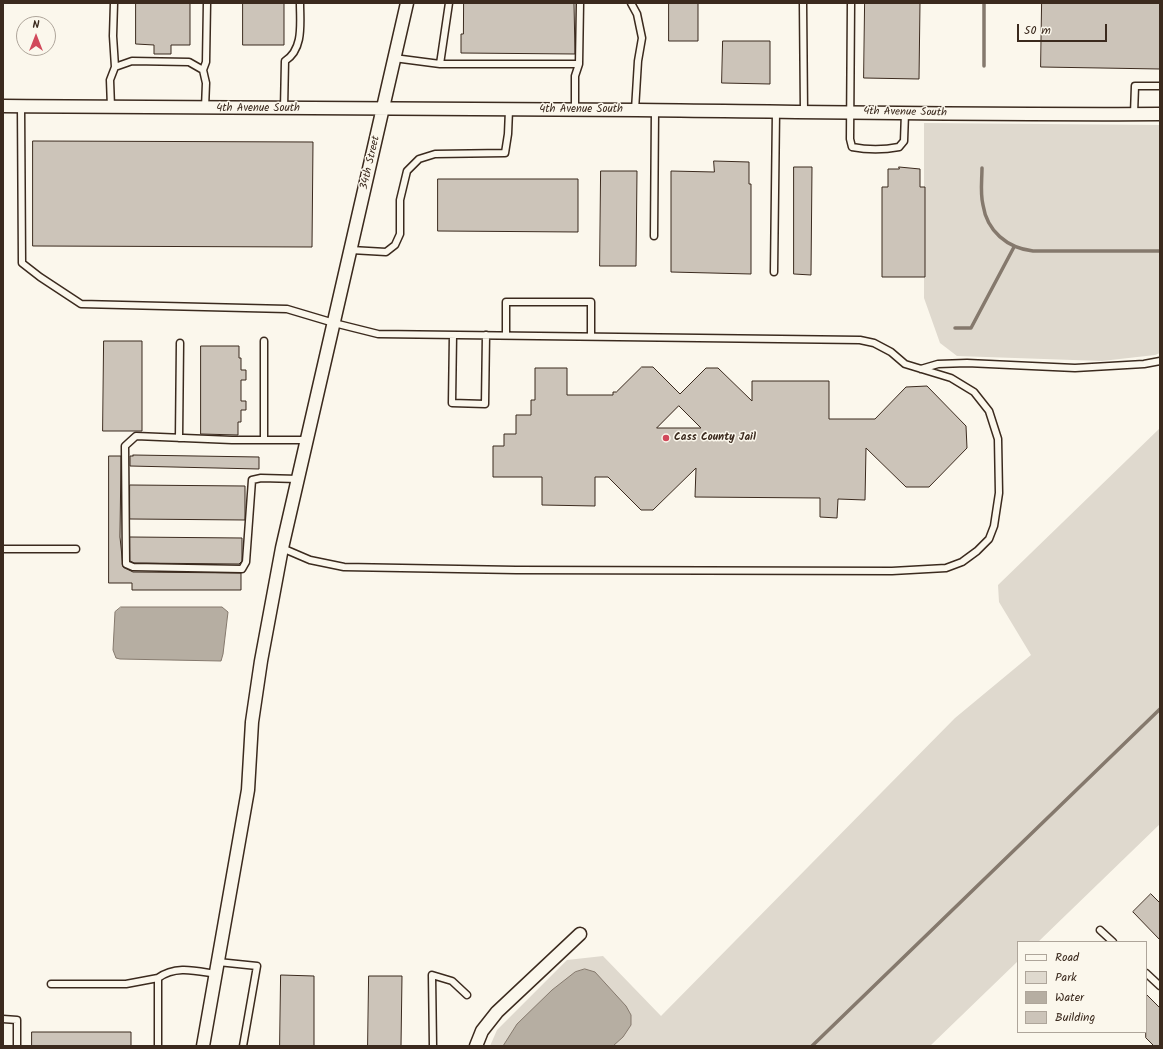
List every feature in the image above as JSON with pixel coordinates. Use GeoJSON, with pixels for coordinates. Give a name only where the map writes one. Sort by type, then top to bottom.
{"type":"FeatureCollection","features":[{"type":"Feature","properties":{"kind":"street","name":"34th Street"},"geometry":{"type":"LineString","coordinates":[[203,1046],[248,790],[252,722],[261,661],[282,548],[407,3]]}},
{"type":"Feature","properties":{"kind":"street","name":"4th Avenue South"},"geometry":{"type":"LineString","coordinates":[[3,106],[1160,114]]}},
{"type":"Feature","properties":{"kind":"street"},"geometry":{"type":"LineString","coordinates":[[476,1046],[482,1032],[497,1012],[580,934]]}},
{"type":"Feature","properties":{"kind":"lane"},"geometry":{"type":"LineString","coordinates":[[111,107],[110,80],[116,68],[113,36],[114,3]]}},
{"type":"Feature","properties":{"kind":"lane"},"geometry":{"type":"LineString","coordinates":[[202,70],[206,62],[207,3]]}},
{"type":"Feature","properties":{"kind":"lane"},"geometry":{"type":"LineString","coordinates":[[284,109],[285,61],[294,53],[299,42],[300,3]]}},
{"type":"Feature","properties":{"kind":"lane"},"geometry":{"type":"LineString","coordinates":[[440,64],[449,3]]}},
{"type":"Feature","properties":{"kind":"lane"},"geometry":{"type":"LineString","coordinates":[[575,110],[575,76],[579,64],[580,3]]}},
{"type":"Feature","properties":{"kind":"lane"},"geometry":{"type":"LineString","coordinates":[[631,3],[637,14],[642,38],[638,61],[635,110]]}},
{"type":"Feature","properties":{"kind":"lane"},"geometry":{"type":"LineString","coordinates":[[803,3],[804,112]]}},
{"type":"Feature","properties":{"kind":"lane"},"geometry":{"type":"LineString","coordinates":[[851,3],[850,139],[852,147],[868,149],[890,149],[899,147],[904,140],[905,113]]}},
{"type":"Feature","properties":{"kind":"lane"},"geometry":{"type":"LineString","coordinates":[[394,58],[440,64],[579,64]]}},
{"type":"Feature","properties":{"kind":"lane"},"geometry":{"type":"LineString","coordinates":[[116,68],[132,61],[189,62],[202,70],[206,83],[205,108]]}},
{"type":"Feature","properties":{"kind":"lane"},"geometry":{"type":"LineString","coordinates":[[1134,114],[1134,86],[1160,86]]}},
{"type":"Feature","properties":{"kind":"lane"},"geometry":{"type":"LineString","coordinates":[[21,106],[22,263],[80,304],[287,309],[378,334],[860,340],[874,344],[891,352],[905,364],[951,378],[974,392],[989,411],[998,439],[999,493],[994,526],[989,539],[977,552],[962,562],[946,568],[915,570],[749,571],[344,567],[310,560],[282,548]]}},
{"type":"Feature","properties":{"kind":"lane"},"geometry":{"type":"LineString","coordinates":[[351,250],[386,252],[395,245],[400,234],[400,200],[407,171],[419,159],[435,154],[505,152],[508,134],[509,110]]}},
{"type":"Feature","properties":{"kind":"lane"},"geometry":{"type":"LineString","coordinates":[[654,236],[655,111]]}},
{"type":"Feature","properties":{"kind":"lane"},"geometry":{"type":"LineString","coordinates":[[774,272],[776,112]]}},
{"type":"Feature","properties":{"kind":"lane"},"geometry":{"type":"LineString","coordinates":[[506,335],[506,302],[591,302],[591,336]]}},
{"type":"Feature","properties":{"kind":"lane"},"geometry":{"type":"LineString","coordinates":[[453,335],[452,403],[485,404],[486,335]]}},
{"type":"Feature","properties":{"kind":"lane"},"geometry":{"type":"LineString","coordinates":[[264,341],[264,440]]}},
{"type":"Feature","properties":{"kind":"lane"},"geometry":{"type":"LineString","coordinates":[[179,438],[180,344]]}},
{"type":"Feature","properties":{"kind":"lane"},"geometry":{"type":"LineString","coordinates":[[921,369],[938,364],[967,363],[1075,368],[1144,364],[1160,361]]}},
{"type":"Feature","properties":{"kind":"lane"},"geometry":{"type":"LineString","coordinates":[[298,479],[261,478],[252,480],[246,562],[242,569],[133,567],[126,564],[125,446],[136,436],[307,440]]}},
{"type":"Feature","properties":{"kind":"lane"},"geometry":{"type":"LineString","coordinates":[[3,549],[76,550]]}},
{"type":"Feature","properties":{"kind":"lane"},"geometry":{"type":"LineString","coordinates":[[1100,930],[1112,941]]}},
{"type":"Feature","properties":{"kind":"lane"},"geometry":{"type":"LineString","coordinates":[[51,984],[126,984],[158,978],[166,972],[176,970],[257,966],[243,1046]]}},
{"type":"Feature","properties":{"kind":"lane"},"geometry":{"type":"LineString","coordinates":[[1147,974],[1160,986]]}},
{"type":"Feature","properties":{"kind":"lane"},"geometry":{"type":"LineString","coordinates":[[433,1046],[432,975],[452,981],[467,995]]}},
{"type":"Feature","properties":{"kind":"lane"},"geometry":{"type":"LineString","coordinates":[[158,978],[158,1046]]}},
{"type":"Feature","properties":{"kind":"lane"},"geometry":{"type":"LineString","coordinates":[[3,1019],[17,1020],[17,1046]]}},
{"type":"Feature","properties":{"kind":"green space"},"geometry":{"type":"Polygon","coordinates":[[[924,123],[1160,125],[1160,353],[1155,355],[1102,361],[957,356],[940,343],[924,298],[924,123]]]}},
{"type":"Feature","properties":{"kind":"green space"},"geometry":{"type":"Polygon","coordinates":[[[1160,428],[1160,824],[1039,941],[1017,941],[1017,962],[930,1046],[490,1046],[497,1030],[567,960],[603,956],[661,1016],[955,718],[1031,655],[999,602],[998,585],[1160,428]]]}},
{"type":"Feature","properties":{"kind":"water"},"geometry":{"type":"Polygon","coordinates":[[[121,607],[222,607],[228,612],[221,661],[116,658],[113,650],[115,612],[121,607]]]}},
{"type":"Feature","properties":{"kind":"water"},"geometry":{"type":"Polygon","coordinates":[[[585,969],[595,972],[626,1006],[631,1015],[631,1025],[623,1037],[613,1046],[503,1046],[517,1024],[552,990],[575,972],[585,969]]]}},
{"type":"Feature","properties":{"kind":"building"},"geometry":{"type":"Polygon","coordinates":[[[136,3],[190,3],[190,45],[171,45],[171,54],[154,54],[154,45],[136,44],[136,3]]]}},
{"type":"Feature","properties":{"kind":"building"},"geometry":{"type":"Polygon","coordinates":[[[243,3],[284,3],[284,45],[243,45],[243,3]]]}},
{"type":"Feature","properties":{"kind":"building"},"geometry":{"type":"Polygon","coordinates":[[[464,3],[574,3],[575,54],[461,53],[464,3]]]}},
{"type":"Feature","properties":{"kind":"building"},"geometry":{"type":"Polygon","coordinates":[[[669,3],[698,3],[698,41],[669,41],[669,3]]]}},
{"type":"Feature","properties":{"kind":"building"},"geometry":{"type":"Polygon","coordinates":[[[865,3],[920,3],[919,79],[864,78],[865,3]]]}},
{"type":"Feature","properties":{"kind":"building"},"geometry":{"type":"Polygon","coordinates":[[[1042,3],[1160,3],[1160,69],[1041,67],[1042,3]]]}},
{"type":"Feature","properties":{"kind":"building"},"geometry":{"type":"Polygon","coordinates":[[[723,41],[770,41],[770,84],[722,83],[723,41]]]}},
{"type":"Feature","properties":{"kind":"building"},"geometry":{"type":"Polygon","coordinates":[[[33,141],[313,142],[312,247],[33,246],[33,141]]]}},
{"type":"Feature","properties":{"kind":"building"},"geometry":{"type":"Polygon","coordinates":[[[714,161],[749,162],[749,184],[751,184],[751,274],[671,272],[671,171],[714,172],[714,161]]]}},
{"type":"Feature","properties":{"kind":"building"},"geometry":{"type":"Polygon","coordinates":[[[794,167],[812,167],[811,275],[794,274],[794,167]]]}},
{"type":"Feature","properties":{"kind":"building"},"geometry":{"type":"Polygon","coordinates":[[[899,167],[920,169],[920,187],[925,187],[925,277],[882,277],[882,187],[888,187],[888,169],[899,169],[899,167]]]}},
{"type":"Feature","properties":{"kind":"building"},"geometry":{"type":"Polygon","coordinates":[[[601,171],[637,171],[636,266],[600,266],[601,171]]]}},
{"type":"Feature","properties":{"kind":"building"},"geometry":{"type":"Polygon","coordinates":[[[438,179],[578,179],[578,232],[438,231],[438,179]]]}},
{"type":"Feature","properties":{"kind":"building"},"geometry":{"type":"Polygon","coordinates":[[[104,341],[142,341],[142,431],[103,431],[104,341]]]}},
{"type":"Feature","properties":{"kind":"building"},"geometry":{"type":"Polygon","coordinates":[[[201,346],[239,346],[241,370],[246,370],[246,380],[241,380],[241,401],[246,401],[246,410],[241,410],[241,422],[238,422],[238,435],[201,434],[201,346]]]}},
{"type":"Feature","properties":{"kind":"building","name":"Cass County Jail"},"geometry":{"type":"Polygon","coordinates":[[[642,367],[653,367],[680,394],[706,368],[718,368],[752,401],[752,381],[829,381],[829,419],[875,419],[906,387],[927,386],[966,426],[967,448],[929,487],[906,487],[866,448],[865,500],[838,499],[837,518],[820,517],[820,498],[695,497],[696,468],[653,510],[641,510],[608,477],[595,477],[595,506],[542,505],[542,477],[493,477],[493,446],[504,446],[504,434],[516,434],[516,415],[531,415],[531,400],[535,400],[535,368],[567,368],[567,395],[613,395],[613,392],[616,392],[642,367]],[[679,406],[657,428],[701,428],[679,406]]]}},
{"type":"Feature","properties":{"kind":"building"},"geometry":{"type":"Polygon","coordinates":[[[109,456],[121,456],[120,537],[123,567],[133,572],[241,573],[241,590],[132,590],[132,583],[109,583],[109,456]]]}},
{"type":"Feature","properties":{"kind":"building"},"geometry":{"type":"Polygon","coordinates":[[[130,456],[259,457],[259,469],[130,466],[130,456]]]}},
{"type":"Feature","properties":{"kind":"building"},"geometry":{"type":"Polygon","coordinates":[[[130,485],[245,486],[245,520],[130,519],[130,485]]]}},
{"type":"Feature","properties":{"kind":"building"},"geometry":{"type":"Polygon","coordinates":[[[130,537],[242,538],[242,561],[239,564],[134,563],[130,561],[130,537]]]}},
{"type":"Feature","properties":{"kind":"building"},"geometry":{"type":"Polygon","coordinates":[[[1151,894],[1160,903],[1160,940],[1133,912],[1151,894]]]}},
{"type":"Feature","properties":{"kind":"building"},"geometry":{"type":"Polygon","coordinates":[[[281,975],[314,976],[314,1046],[280,1046],[281,975]]]}},
{"type":"Feature","properties":{"kind":"building"},"geometry":{"type":"Polygon","coordinates":[[[369,976],[402,976],[401,1046],[368,1046],[369,976]]]}},
{"type":"Feature","properties":{"kind":"building"},"geometry":{"type":"Polygon","coordinates":[[[1147,995],[1160,1008],[1160,1046],[1154,1046],[1146,1038],[1147,995]]]}},
{"type":"Feature","properties":{"kind":"building"},"geometry":{"type":"Polygon","coordinates":[[[32,1032],[131,1032],[131,1046],[32,1046],[32,1032]]]}},
{"type":"Feature","properties":{"kind":"waterway"},"geometry":{"type":"LineString","coordinates":[[984,3],[984,66]]}},
{"type":"Feature","properties":{"kind":"waterway"},"geometry":{"type":"LineString","coordinates":[[982,168],[981,186],[985,214],[989,223],[1000,237],[1015,246],[1033,251],[1160,251]]}},
{"type":"Feature","properties":{"kind":"waterway"},"geometry":{"type":"LineString","coordinates":[[955,328],[971,328],[1014,247]]}},
{"type":"Feature","properties":{"kind":"waterway"},"geometry":{"type":"LineString","coordinates":[[812,1046],[1160,709]]}},
{"type":"Feature","properties":{"kind":"place","name":"Cass County Jail"},"geometry":{"type":"Point","coordinates":[666,438]}}]}
